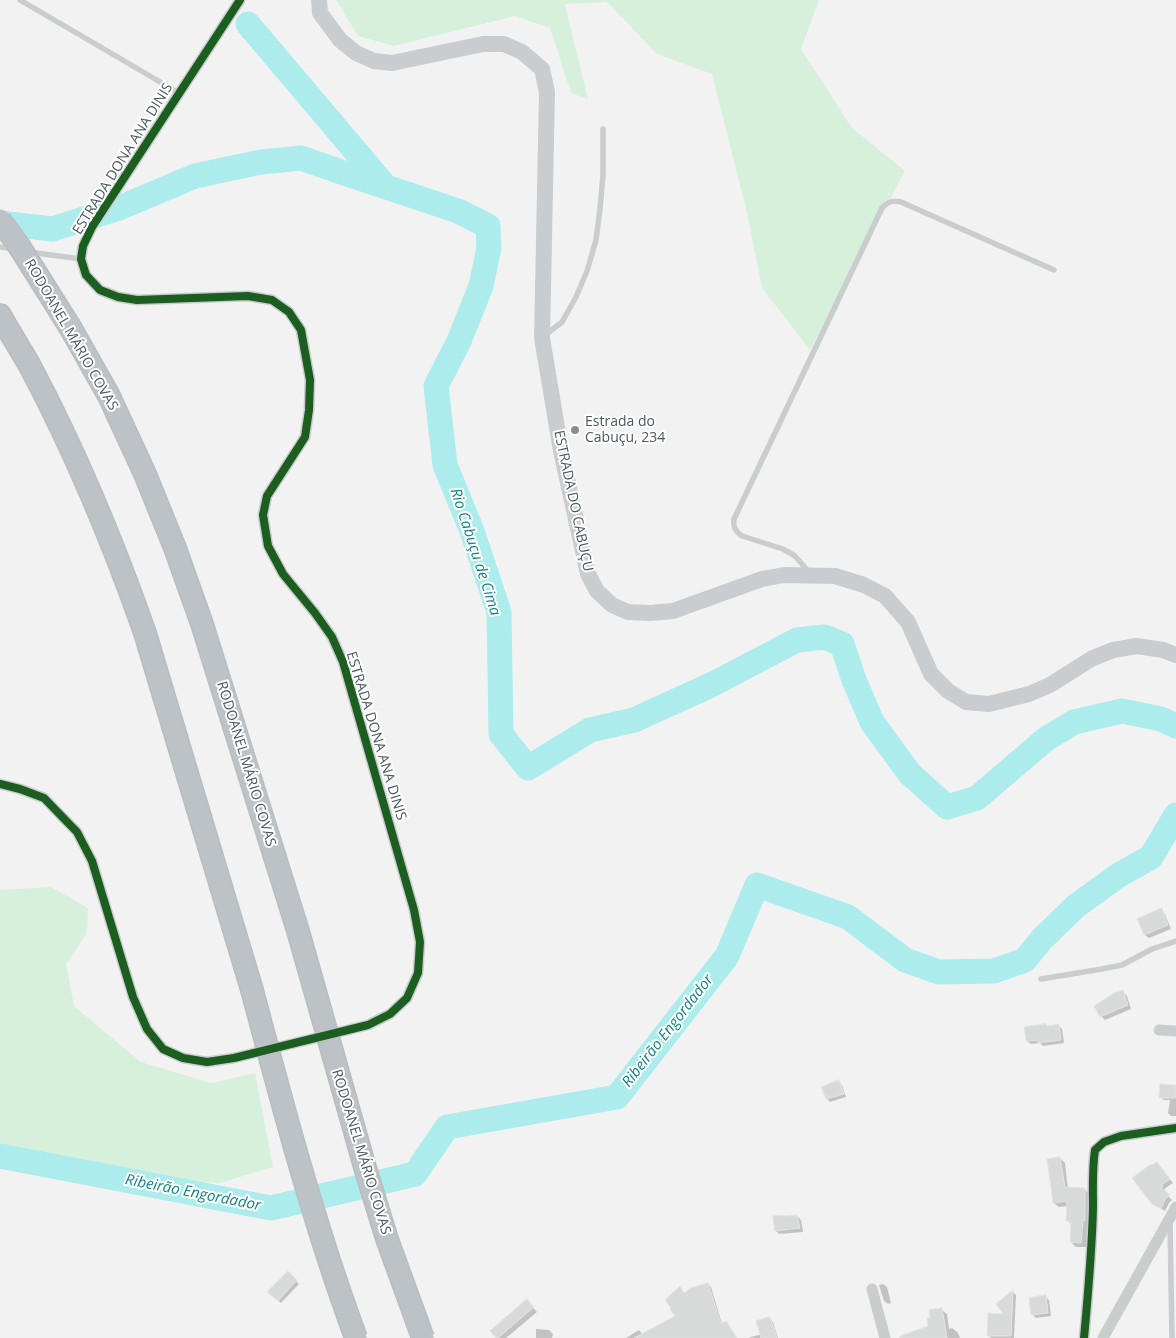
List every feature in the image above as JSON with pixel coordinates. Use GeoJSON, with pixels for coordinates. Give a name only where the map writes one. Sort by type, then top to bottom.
{"type":"FeatureCollection","features":[{"type":"Feature","properties":{"kind":"highway","name":"RODOANEL MÁRIO COVAS"},"geometry":{"type":"LineString","coordinates":[[0,220],[19,246],[70,327],[108,396],[145,474],[175,548],[202,624],[298,931],[387,1239],[423,1338]]}},
{"type":"Feature","properties":{"kind":"highway"},"geometry":{"type":"LineString","coordinates":[[0,315],[30,366],[68,441],[103,520],[145,632],[252,990],[312,1207],[338,1290],[356,1338]]}},
{"type":"Feature","properties":{"kind":"main road","name":"ESTRADA DO CABUÇU"},"geometry":{"type":"LineString","coordinates":[[316,4],[340,40],[356,53],[374,61],[392,63],[484,44],[504,44],[522,52],[542,69],[547,92],[542,338],[561,451],[588,574],[597,591],[612,605],[628,612],[673,612],[762,579],[784,575],[835,576],[864,585],[885,596],[908,622],[931,674],[948,691],[966,702],[989,704],[1029,694],[1050,685],[1091,659],[1114,650],[1137,646],[1163,650],[1176,655]]}},
{"type":"Feature","properties":{"kind":"street","name":"ESTRADA DONA ANA DINIS"},"geometry":{"type":"LineString","coordinates":[[0,784],[44,798],[77,832],[92,861],[133,997],[147,1029],[163,1049],[183,1058],[207,1062],[234,1058],[368,1025],[390,1014],[407,998],[418,973],[420,942],[414,910],[343,662],[332,638],[315,613],[283,574],[268,546],[263,515],[267,496],[305,437],[309,410],[310,380],[301,330],[289,312],[272,300],[248,296],[137,300],[118,297],[100,290],[86,275],[81,259],[83,246],[92,226],[240,0]]}},
{"type":"Feature","properties":{"kind":"street"},"geometry":{"type":"LineString","coordinates":[[1159,1030],[1176,1031]]}},
{"type":"Feature","properties":{"kind":"street"},"geometry":{"type":"LineString","coordinates":[[1084,1338],[1093,1208],[1092,1164],[1095,1150],[1104,1142],[1121,1136],[1176,1128]]}},
{"type":"Feature","properties":{"kind":"street"},"geometry":{"type":"LineString","coordinates":[[1103,1338],[1173,1211]]}},
{"type":"Feature","properties":{"kind":"street"},"geometry":{"type":"LineString","coordinates":[[872,1289],[885,1338]]}},
{"type":"Feature","properties":{"kind":"lane"},"geometry":{"type":"LineString","coordinates":[[20,0],[179,93]]}},
{"type":"Feature","properties":{"kind":"lane"},"geometry":{"type":"LineString","coordinates":[[542,338],[562,322],[576,297],[596,240],[603,175],[603,129]]}},
{"type":"Feature","properties":{"kind":"lane"},"geometry":{"type":"LineString","coordinates":[[811,575],[796,556],[783,549],[742,536],[736,532],[734,519],[882,208],[893,200],[901,202],[1054,270]]}},
{"type":"Feature","properties":{"kind":"lane"},"geometry":{"type":"LineString","coordinates":[[0,247],[81,259]]}},
{"type":"Feature","properties":{"kind":"lane"},"geometry":{"type":"LineString","coordinates":[[1041,979],[1102,970],[1122,965],[1152,948],[1176,941]]}},
{"type":"Feature","properties":{"kind":"lane"},"geometry":{"type":"LineString","coordinates":[[1172,1338],[1173,1211]]}},
{"type":"Feature","properties":{"kind":"green space"},"geometry":{"type":"Polygon","coordinates":[[[336,0],[819,0],[801,49],[852,128],[905,171],[810,350],[762,288],[747,212],[712,74],[657,54],[607,2],[565,4],[588,99],[571,93],[550,28],[515,16],[394,46],[358,36],[336,0]]]}},
{"type":"Feature","properties":{"kind":"green space"},"geometry":{"type":"Polygon","coordinates":[[[51,887],[88,908],[87,933],[66,964],[74,1006],[141,1062],[211,1083],[255,1073],[273,1167],[220,1183],[0,1169],[0,890],[51,887]]]}},
{"type":"Feature","properties":{"kind":"building"},"geometry":{"type":"Polygon","coordinates":[[[1162,908],[1168,925],[1144,935],[1137,919],[1162,908]]]}},
{"type":"Feature","properties":{"kind":"building"},"geometry":{"type":"Polygon","coordinates":[[[1123,990],[1128,1005],[1100,1017],[1094,1006],[1114,993],[1123,990]]]}},
{"type":"Feature","properties":{"kind":"building"},"geometry":{"type":"Polygon","coordinates":[[[1046,1024],[1047,1026],[1059,1024],[1061,1040],[1038,1043],[1038,1040],[1026,1041],[1024,1027],[1046,1024]]]}},
{"type":"Feature","properties":{"kind":"building"},"geometry":{"type":"Polygon","coordinates":[[[839,1080],[844,1094],[826,1099],[821,1087],[839,1080]]]}},
{"type":"Feature","properties":{"kind":"building"},"geometry":{"type":"Polygon","coordinates":[[[1160,1084],[1176,1085],[1176,1098],[1159,1098],[1160,1084]]]}},
{"type":"Feature","properties":{"kind":"building"},"geometry":{"type":"Polygon","coordinates":[[[1060,1157],[1065,1187],[1085,1188],[1085,1221],[1083,1221],[1081,1243],[1070,1242],[1071,1221],[1066,1221],[1067,1201],[1053,1203],[1047,1159],[1060,1157]]]}},
{"type":"Feature","properties":{"kind":"building"},"geometry":{"type":"Polygon","coordinates":[[[1157,1162],[1170,1179],[1161,1185],[1163,1186],[1161,1188],[1170,1195],[1165,1199],[1161,1209],[1151,1203],[1132,1178],[1151,1164],[1157,1162]]]}},
{"type":"Feature","properties":{"kind":"building"},"geometry":{"type":"Polygon","coordinates":[[[773,1215],[797,1215],[800,1228],[775,1231],[773,1215]]]}},
{"type":"Feature","properties":{"kind":"building"},"geometry":{"type":"Polygon","coordinates":[[[288,1271],[297,1280],[278,1301],[267,1292],[288,1271]]]}},
{"type":"Feature","properties":{"kind":"building"},"geometry":{"type":"Polygon","coordinates":[[[708,1283],[721,1324],[726,1321],[737,1338],[634,1338],[675,1316],[665,1300],[680,1286],[684,1293],[691,1288],[708,1283]]]}},
{"type":"Feature","properties":{"kind":"building"},"geometry":{"type":"Polygon","coordinates":[[[1013,1290],[1011,1336],[987,1336],[988,1313],[1003,1314],[996,1304],[1013,1290]]]}},
{"type":"Feature","properties":{"kind":"building"},"geometry":{"type":"Polygon","coordinates":[[[1046,1295],[1048,1313],[1031,1315],[1029,1298],[1046,1295]]]}},
{"type":"Feature","properties":{"kind":"building"},"geometry":{"type":"Polygon","coordinates":[[[527,1299],[534,1307],[496,1338],[490,1331],[527,1299]]]}},
{"type":"Feature","properties":{"kind":"building"},"geometry":{"type":"Polygon","coordinates":[[[942,1308],[947,1338],[900,1338],[900,1336],[928,1326],[929,1310],[942,1308]]]}},
{"type":"Feature","properties":{"kind":"building"},"geometry":{"type":"Polygon","coordinates":[[[770,1317],[777,1338],[761,1338],[756,1321],[770,1317]]]}},
{"type":"Feature","properties":{"kind":"waterway"},"geometry":{"type":"LineString","coordinates":[[248,24],[385,186]]}},
{"type":"Feature","properties":{"kind":"waterway","name":"Rio Cabuçu de Cima"},"geometry":{"type":"LineString","coordinates":[[0,223],[52,229],[119,208],[195,176],[261,162],[301,158],[458,211],[488,226],[489,248],[481,286],[459,341],[436,386],[445,465],[472,531],[499,612],[501,734],[528,768],[590,730],[634,720],[711,685],[797,640],[824,637],[842,644],[854,680],[872,722],[910,774],[947,807],[977,798],[1046,739],[1074,722],[1122,711],[1161,719],[1176,726]]}},
{"type":"Feature","properties":{"kind":"waterway","name":"Ribeirão Engordador"},"geometry":{"type":"LineString","coordinates":[[0,1156],[271,1208],[415,1174],[447,1127],[617,1097],[727,956],[757,885],[848,917],[905,960],[939,972],[994,971],[1025,960],[1041,940],[1076,906],[1119,875],[1151,857],[1176,815]]}},
{"type":"Feature","properties":{"kind":"cycle path"},"geometry":{"type":"LineString","coordinates":[[0,784],[44,798],[77,832],[92,861],[133,997],[147,1029],[163,1049],[183,1058],[207,1062],[234,1058],[368,1025],[390,1014],[407,998],[418,973],[420,942],[414,910],[343,662],[332,637],[283,574],[268,546],[263,515],[267,496],[305,437],[309,410],[310,380],[301,330],[289,312],[272,300],[248,296],[137,300],[118,297],[100,290],[86,275],[81,259],[83,246],[92,227],[240,0]]}},
{"type":"Feature","properties":{"kind":"cycle path"},"geometry":{"type":"LineString","coordinates":[[1084,1338],[1092,1240],[1095,1150],[1104,1142],[1121,1136],[1176,1128]]}},
{"type":"Feature","properties":{"kind":"place","name":"Estrada do Cabuçu, 234"},"geometry":{"type":"Point","coordinates":[575,430]}}]}
